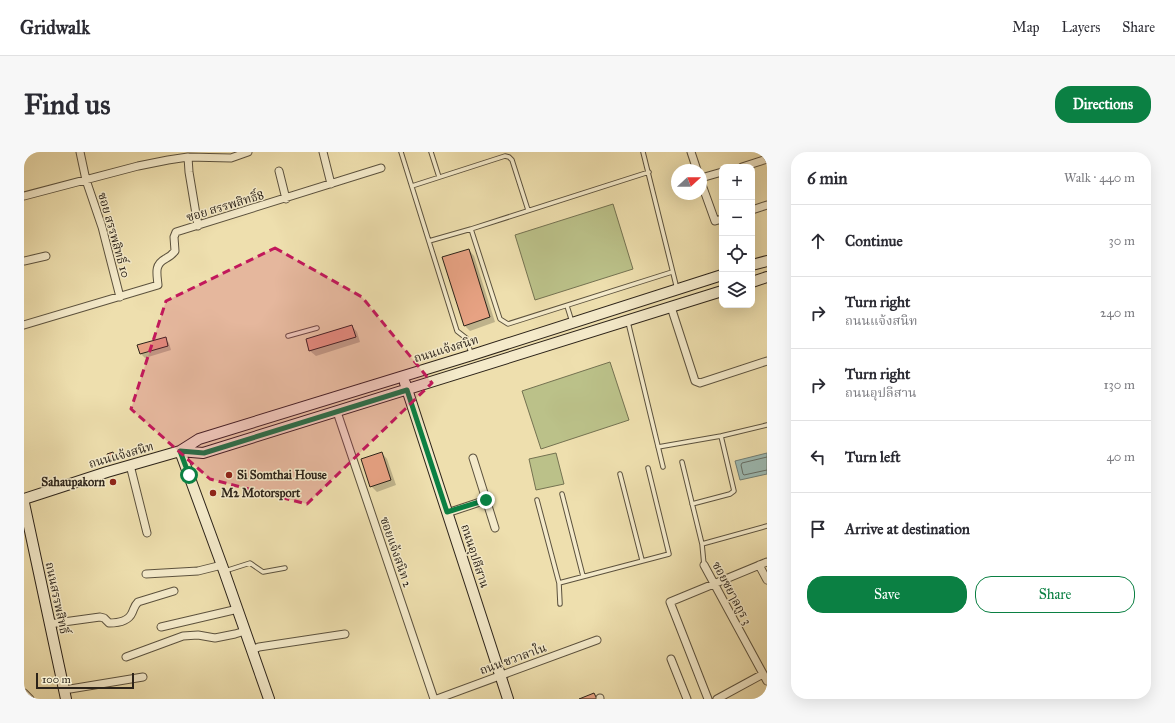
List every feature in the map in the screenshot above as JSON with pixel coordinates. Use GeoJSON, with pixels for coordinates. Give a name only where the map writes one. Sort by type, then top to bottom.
{"type":"FeatureCollection","features":[{"type":"Feature","properties":{"kind":"main road"},"geometry":{"type":"LineString","coordinates":[[755,264],[767,261]]}},
{"type":"Feature","properties":{"kind":"main road","name":"ถนนแจ้งสนิท"},"geometry":{"type":"LineString","coordinates":[[24,499],[130,465],[180,451],[199,439],[472,355],[719,276]]}},
{"type":"Feature","properties":{"kind":"main road"},"geometry":{"type":"LineString","coordinates":[[755,281],[767,277]]}},
{"type":"Feature","properties":{"kind":"main road"},"geometry":{"type":"LineString","coordinates":[[695,283],[700,298]]}},
{"type":"Feature","properties":{"kind":"main road","name":"ถนนแจ้งสนิท"},"geometry":{"type":"LineString","coordinates":[[180,451],[204,453],[719,292]]}},
{"type":"Feature","properties":{"kind":"main road","name":"ถนนอุปลีสาน"},"geometry":{"type":"LineString","coordinates":[[402,376],[508,699]]}},
{"type":"Feature","properties":{"kind":"main road"},"geometry":{"type":"LineString","coordinates":[[180,451],[238,609],[269,699]]}},
{"type":"Feature","properties":{"kind":"main road","name":"ถนนสรรพสิทธิ์"},"geometry":{"type":"LineString","coordinates":[[24,503],[65,694]]}},
{"type":"Feature","properties":{"kind":"street","name":"ซอย สรรพสิทธิ์ 10"},"geometry":{"type":"LineString","coordinates":[[80,152],[86,180],[102,227],[120,297]]}},
{"type":"Feature","properties":{"kind":"street","name":"ซอย สรรพสิทธิ์ 10"},"geometry":{"type":"LineString","coordinates":[[24,196],[138,166],[188,157],[231,158],[248,152]]}},
{"type":"Feature","properties":{"kind":"street"},"geometry":{"type":"LineString","coordinates":[[323,152],[330,184]]}},
{"type":"Feature","properties":{"kind":"street"},"geometry":{"type":"LineString","coordinates":[[691,152],[695,164]]}},
{"type":"Feature","properties":{"kind":"street"},"geometry":{"type":"LineString","coordinates":[[188,157],[198,226]]}},
{"type":"Feature","properties":{"kind":"street"},"geometry":{"type":"LineString","coordinates":[[751,164],[767,159]]}},
{"type":"Feature","properties":{"kind":"street","name":"ซอย สรรพสิทธิ์8"},"geometry":{"type":"LineString","coordinates":[[24,325],[158,285],[157,267],[160,262],[175,252],[174,236],[176,232],[286,199],[381,168]]}},
{"type":"Feature","properties":{"kind":"street"},"geometry":{"type":"LineString","coordinates":[[279,171],[286,199]]}},
{"type":"Feature","properties":{"kind":"street"},"geometry":{"type":"LineString","coordinates":[[707,176],[719,173]]}},
{"type":"Feature","properties":{"kind":"street"},"geometry":{"type":"LineString","coordinates":[[707,199],[715,221],[719,220]]}},
{"type":"Feature","properties":{"kind":"street"},"geometry":{"type":"LineString","coordinates":[[755,209],[767,205]]}},
{"type":"Feature","properties":{"kind":"street"},"geometry":{"type":"LineString","coordinates":[[24,261],[46,256]]}},
{"type":"Feature","properties":{"kind":"street"},"geometry":{"type":"LineString","coordinates":[[671,307],[695,381],[700,383],[767,361]]}},
{"type":"Feature","properties":{"kind":"street","name":"ซอยแจ้งสนิท 2"},"geometry":{"type":"LineString","coordinates":[[337,412],[435,699]]}},
{"type":"Feature","properties":{"kind":"street"},"geometry":{"type":"LineString","coordinates":[[473,458],[495,528]]}},
{"type":"Feature","properties":{"kind":"street"},"geometry":{"type":"LineString","coordinates":[[130,465],[147,533]]}},
{"type":"Feature","properties":{"kind":"street"},"geometry":{"type":"LineString","coordinates":[[447,512],[486,500]]}},
{"type":"Feature","properties":{"kind":"street"},"geometry":{"type":"LineString","coordinates":[[708,699],[670,602],[767,562]]}},
{"type":"Feature","properties":{"kind":"street","name":"ซอยซยๅลกูร 3"},"geometry":{"type":"LineString","coordinates":[[704,565],[767,681]]}},
{"type":"Feature","properties":{"kind":"street"},"geometry":{"type":"LineString","coordinates":[[759,565],[767,580]]}},
{"type":"Feature","properties":{"kind":"street"},"geometry":{"type":"LineString","coordinates":[[146,574],[223,568]]}},
{"type":"Feature","properties":{"kind":"street"},"geometry":{"type":"LineString","coordinates":[[49,624],[100,617],[104,618],[109,623],[118,623],[127,620],[131,615],[134,606],[138,602],[174,591]]}},
{"type":"Feature","properties":{"kind":"street"},"geometry":{"type":"LineString","coordinates":[[161,627],[238,609]]}},
{"type":"Feature","properties":{"kind":"street"},"geometry":{"type":"LineString","coordinates":[[126,658],[184,636],[198,634],[215,638],[245,631]]}},
{"type":"Feature","properties":{"kind":"street"},"geometry":{"type":"LineString","coordinates":[[252,650],[259,647],[345,634]]}},
{"type":"Feature","properties":{"kind":"street","name":"ถนน ชวาลาใน"},"geometry":{"type":"LineString","coordinates":[[435,699],[500,674],[597,640]]}},
{"type":"Feature","properties":{"kind":"street"},"geometry":{"type":"LineString","coordinates":[[671,658],[687,699]]}},
{"type":"Feature","properties":{"kind":"street"},"geometry":{"type":"LineString","coordinates":[[716,699],[763,674]]}},
{"type":"Feature","properties":{"kind":"street"},"geometry":{"type":"LineString","coordinates":[[65,694],[143,677]]}},
{"type":"Feature","properties":{"kind":"street"},"geometry":{"type":"LineString","coordinates":[[24,693],[30,699]]}},
{"type":"Feature","properties":{"kind":"lane"},"geometry":{"type":"LineString","coordinates":[[401,152],[457,332],[466,338],[472,355]]}},
{"type":"Feature","properties":{"kind":"lane"},"geometry":{"type":"LineString","coordinates":[[431,152],[439,177]]}},
{"type":"Feature","properties":{"kind":"lane"},"geometry":{"type":"LineString","coordinates":[[643,152],[677,289]]}},
{"type":"Feature","properties":{"kind":"lane"},"geometry":{"type":"LineString","coordinates":[[412,186],[509,156],[512,160],[528,210]]}},
{"type":"Feature","properties":{"kind":"lane"},"geometry":{"type":"LineString","coordinates":[[429,241],[648,172]]}},
{"type":"Feature","properties":{"kind":"lane"},"geometry":{"type":"LineString","coordinates":[[471,229],[500,319],[508,324],[672,272]]}},
{"type":"Feature","properties":{"kind":"lane"},"geometry":{"type":"LineString","coordinates":[[567,306],[572,322]]}},
{"type":"Feature","properties":{"kind":"lane"},"geometry":{"type":"LineString","coordinates":[[628,321],[663,467]]}},
{"type":"Feature","properties":{"kind":"lane"},"geometry":{"type":"LineString","coordinates":[[288,336],[317,328]]}},
{"type":"Feature","properties":{"kind":"lane"},"geometry":{"type":"LineString","coordinates":[[658,447],[721,436],[767,425]]}},
{"type":"Feature","properties":{"kind":"lane"},"geometry":{"type":"LineString","coordinates":[[692,504],[730,494],[734,491],[721,436]]}},
{"type":"Feature","properties":{"kind":"lane","name":"ซอยซยๅลกูร 3"},"geometry":{"type":"LineString","coordinates":[[682,462],[702,544],[704,565]]}},
{"type":"Feature","properties":{"kind":"lane"},"geometry":{"type":"LineString","coordinates":[[559,583],[669,554],[648,468]]}},
{"type":"Feature","properties":{"kind":"lane"},"geometry":{"type":"LineString","coordinates":[[620,474],[642,560]]}},
{"type":"Feature","properties":{"kind":"lane"},"geometry":{"type":"LineString","coordinates":[[562,494],[583,576]]}},
{"type":"Feature","properties":{"kind":"lane"},"geometry":{"type":"LineString","coordinates":[[537,500],[559,583],[560,604]]}},
{"type":"Feature","properties":{"kind":"lane"},"geometry":{"type":"LineString","coordinates":[[702,544],[767,526]]}},
{"type":"Feature","properties":{"kind":"lane"},"geometry":{"type":"LineString","coordinates":[[223,568],[250,563],[263,572],[285,568]]}},
{"type":"Feature","properties":{"kind":"highlighted area"},"geometry":{"type":"Polygon","coordinates":[[[275,248],[362,297],[432,383],[307,504],[210,479],[131,409],[166,301],[275,248]]]}},
{"type":"Feature","properties":{"kind":"green space"},"geometry":{"type":"Polygon","coordinates":[[[613,204],[633,269],[535,300],[515,235],[613,204]]]}},
{"type":"Feature","properties":{"kind":"green space"},"geometry":{"type":"Polygon","coordinates":[[[610,362],[629,420],[541,449],[522,391],[610,362]]]}},
{"type":"Feature","properties":{"kind":"green space"},"geometry":{"type":"Polygon","coordinates":[[[556,453],[564,484],[536,490],[529,459],[556,453]]]}},
{"type":"Feature","properties":{"kind":"water"},"geometry":{"type":"Polygon","coordinates":[[[767,453],[767,474],[740,480],[735,461],[767,453]]]}},
{"type":"Feature","properties":{"kind":"building"},"geometry":{"type":"Polygon","coordinates":[[[469,249],[490,317],[464,326],[442,257],[469,249]]]}},
{"type":"Feature","properties":{"kind":"building"},"geometry":{"type":"Polygon","coordinates":[[[352,325],[356,337],[309,351],[306,339],[352,325]]]}},
{"type":"Feature","properties":{"kind":"building"},"geometry":{"type":"Polygon","coordinates":[[[166,337],[168,346],[140,354],[137,345],[166,337]]]}},
{"type":"Feature","properties":{"kind":"building"},"geometry":{"type":"Polygon","coordinates":[[[113,452],[115,457],[109,459],[107,454],[113,452]]]}},
{"type":"Feature","properties":{"kind":"building"},"geometry":{"type":"Polygon","coordinates":[[[382,452],[391,480],[370,487],[361,459],[382,452]]]}},
{"type":"Feature","properties":{"kind":"building"},"geometry":{"type":"Polygon","coordinates":[[[594,693],[597,699],[579,699],[594,693]]]}},
{"type":"Feature","properties":{"kind":"place","name":"Si Somthai House"},"geometry":{"type":"Point","coordinates":[229,475]}},
{"type":"Feature","properties":{"kind":"place","name":"Sahaupakorn"},"geometry":{"type":"Point","coordinates":[113,482]}},
{"type":"Feature","properties":{"kind":"place","name":"M2 Motorsport"},"geometry":{"type":"Point","coordinates":[213,493]}},
{"type":"Feature","properties":{"kind":"route"},"geometry":{"type":"LineString","coordinates":[[189,475],[180,451],[204,453],[407,390],[447,512],[486,500]]}}]}
